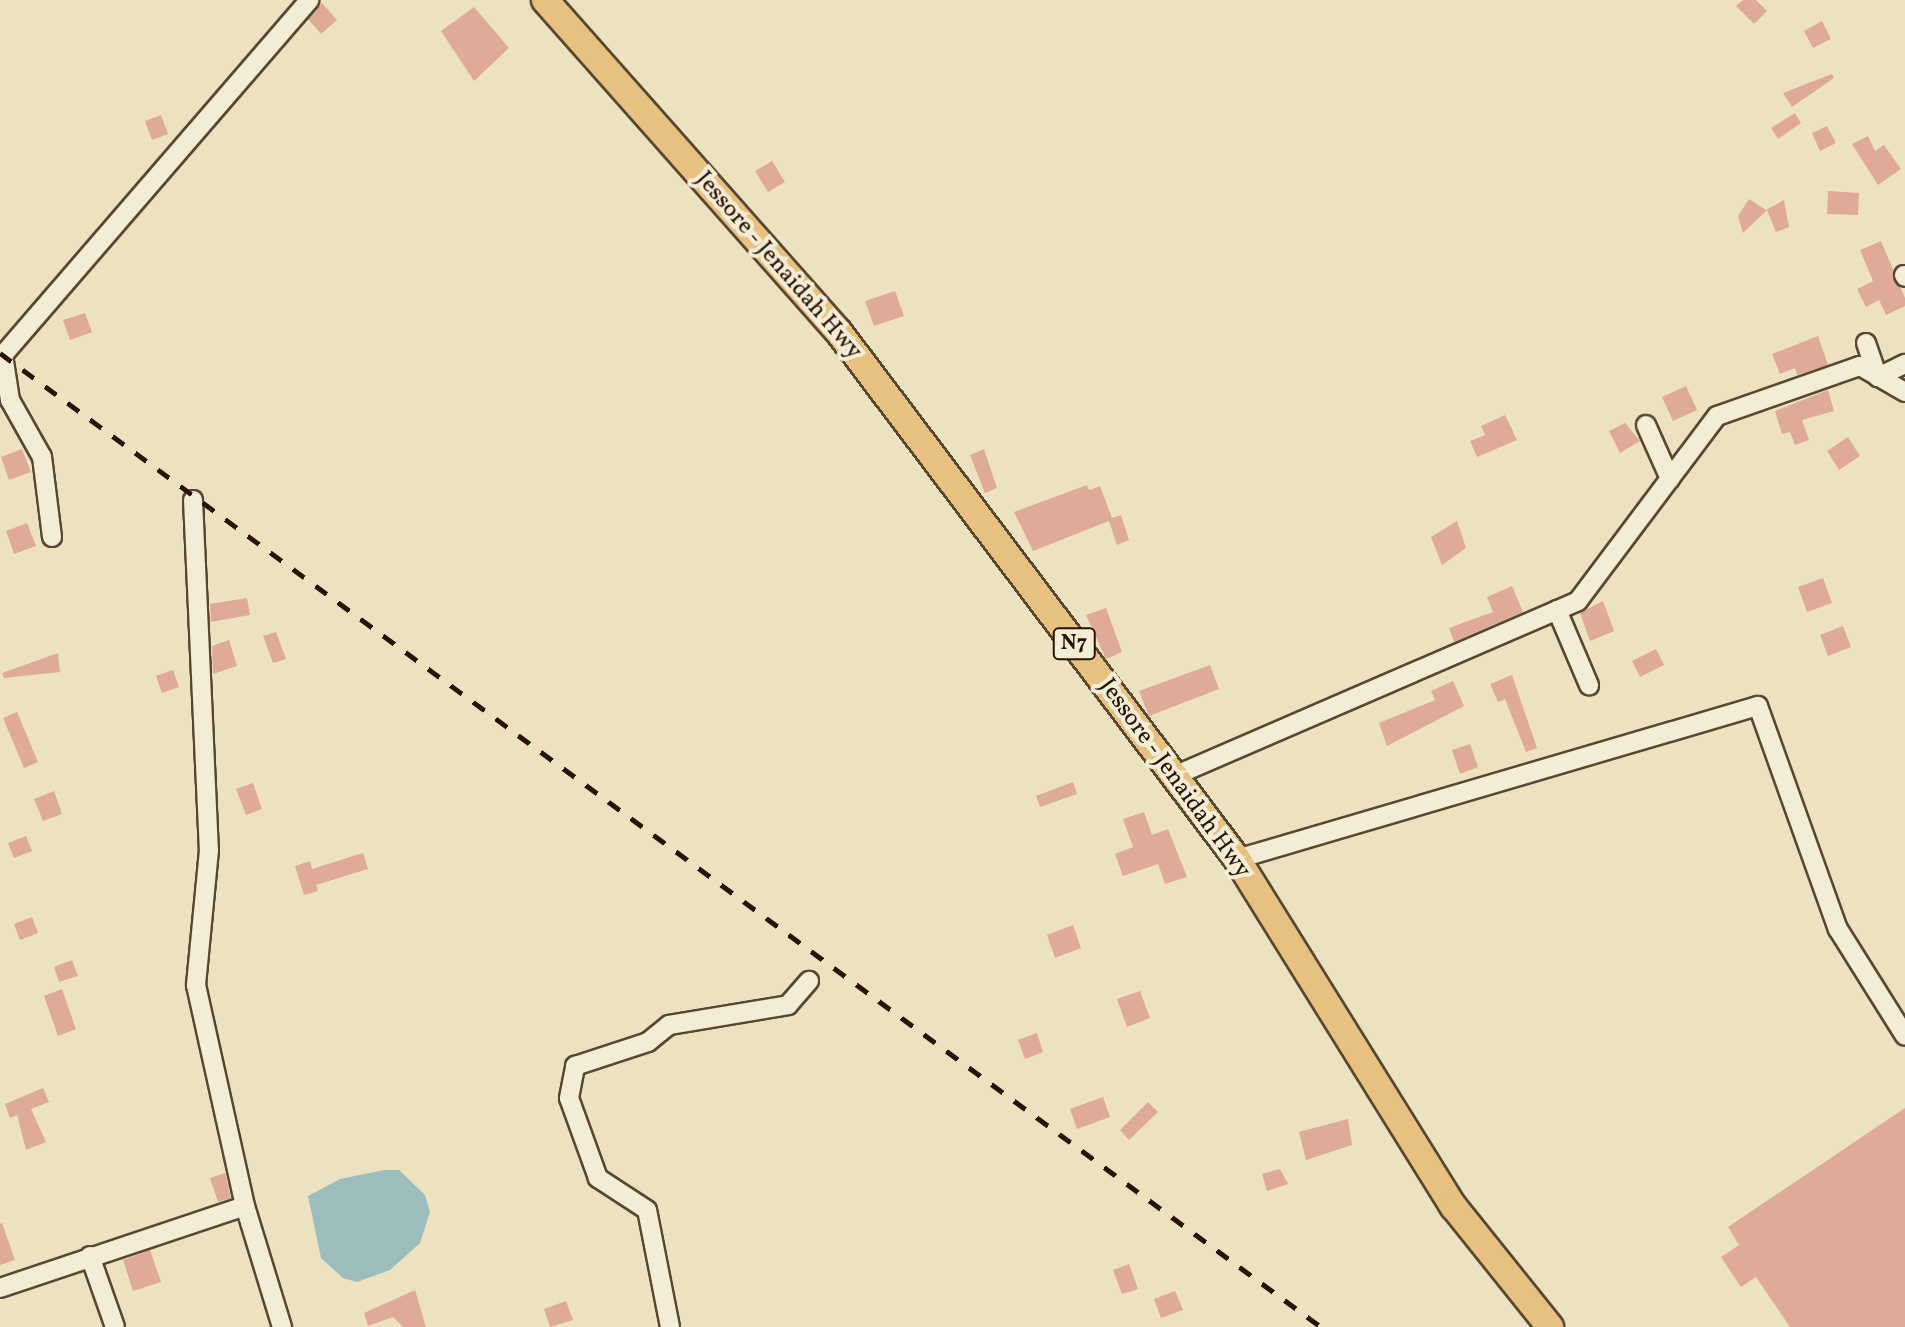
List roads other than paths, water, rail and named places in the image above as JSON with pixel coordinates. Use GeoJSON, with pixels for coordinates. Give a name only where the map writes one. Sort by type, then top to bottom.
{"type":"FeatureCollection","features":[{"type":"Feature","properties":{"kind":"highway","name":"Jessore - Jenaidah Hwy"},"geometry":{"type":"LineString","coordinates":[[545,0],[838,331],[1237,859],[1454,1207],[1550,1327]]}},
{"type":"Feature","properties":{"kind":"street"},"geometry":{"type":"LineString","coordinates":[[52,537],[42,457],[5,402],[1,355],[309,0]]}},
{"type":"Feature","properties":{"kind":"street"},"geometry":{"type":"LineString","coordinates":[[1866,343],[1878,377]]}},
{"type":"Feature","properties":{"kind":"street"},"geometry":{"type":"LineString","coordinates":[[1878,377],[1905,364]]}},
{"type":"Feature","properties":{"kind":"street"},"geometry":{"type":"LineString","coordinates":[[1174,776],[1578,601],[1717,416],[1860,366],[1905,392]]}},
{"type":"Feature","properties":{"kind":"street"},"geometry":{"type":"LineString","coordinates":[[1646,425],[1670,479]]}},
{"type":"Feature","properties":{"kind":"street"},"geometry":{"type":"LineString","coordinates":[[193,500],[209,850],[196,985],[245,1206],[282,1327]]}},
{"type":"Feature","properties":{"kind":"street"},"geometry":{"type":"LineString","coordinates":[[1557,610],[1589,685]]}},
{"type":"Feature","properties":{"kind":"street"},"geometry":{"type":"LineString","coordinates":[[1237,859],[1758,706],[1838,929],[1905,1036]]}},
{"type":"Feature","properties":{"kind":"street"},"geometry":{"type":"LineString","coordinates":[[670,1327],[647,1210],[598,1178],[569,1098],[575,1066],[648,1042],[669,1025],[788,1005],[809,981]]}},
{"type":"Feature","properties":{"kind":"street"},"geometry":{"type":"LineString","coordinates":[[0,1288],[245,1206]]}},
{"type":"Feature","properties":{"kind":"street"},"geometry":{"type":"LineString","coordinates":[[90,1256],[115,1327]]}},
{"type":"Feature","properties":{"kind":"water"},"geometry":{"type":"Polygon","coordinates":[[[399,1170],[425,1195],[430,1212],[420,1243],[390,1270],[357,1282],[343,1278],[321,1258],[308,1196],[340,1179],[399,1170]]]}},
{"type":"Feature","properties":{"kind":"railway"},"geometry":{"type":"LineString","coordinates":[[0,353],[1321,1327]]}}]}
